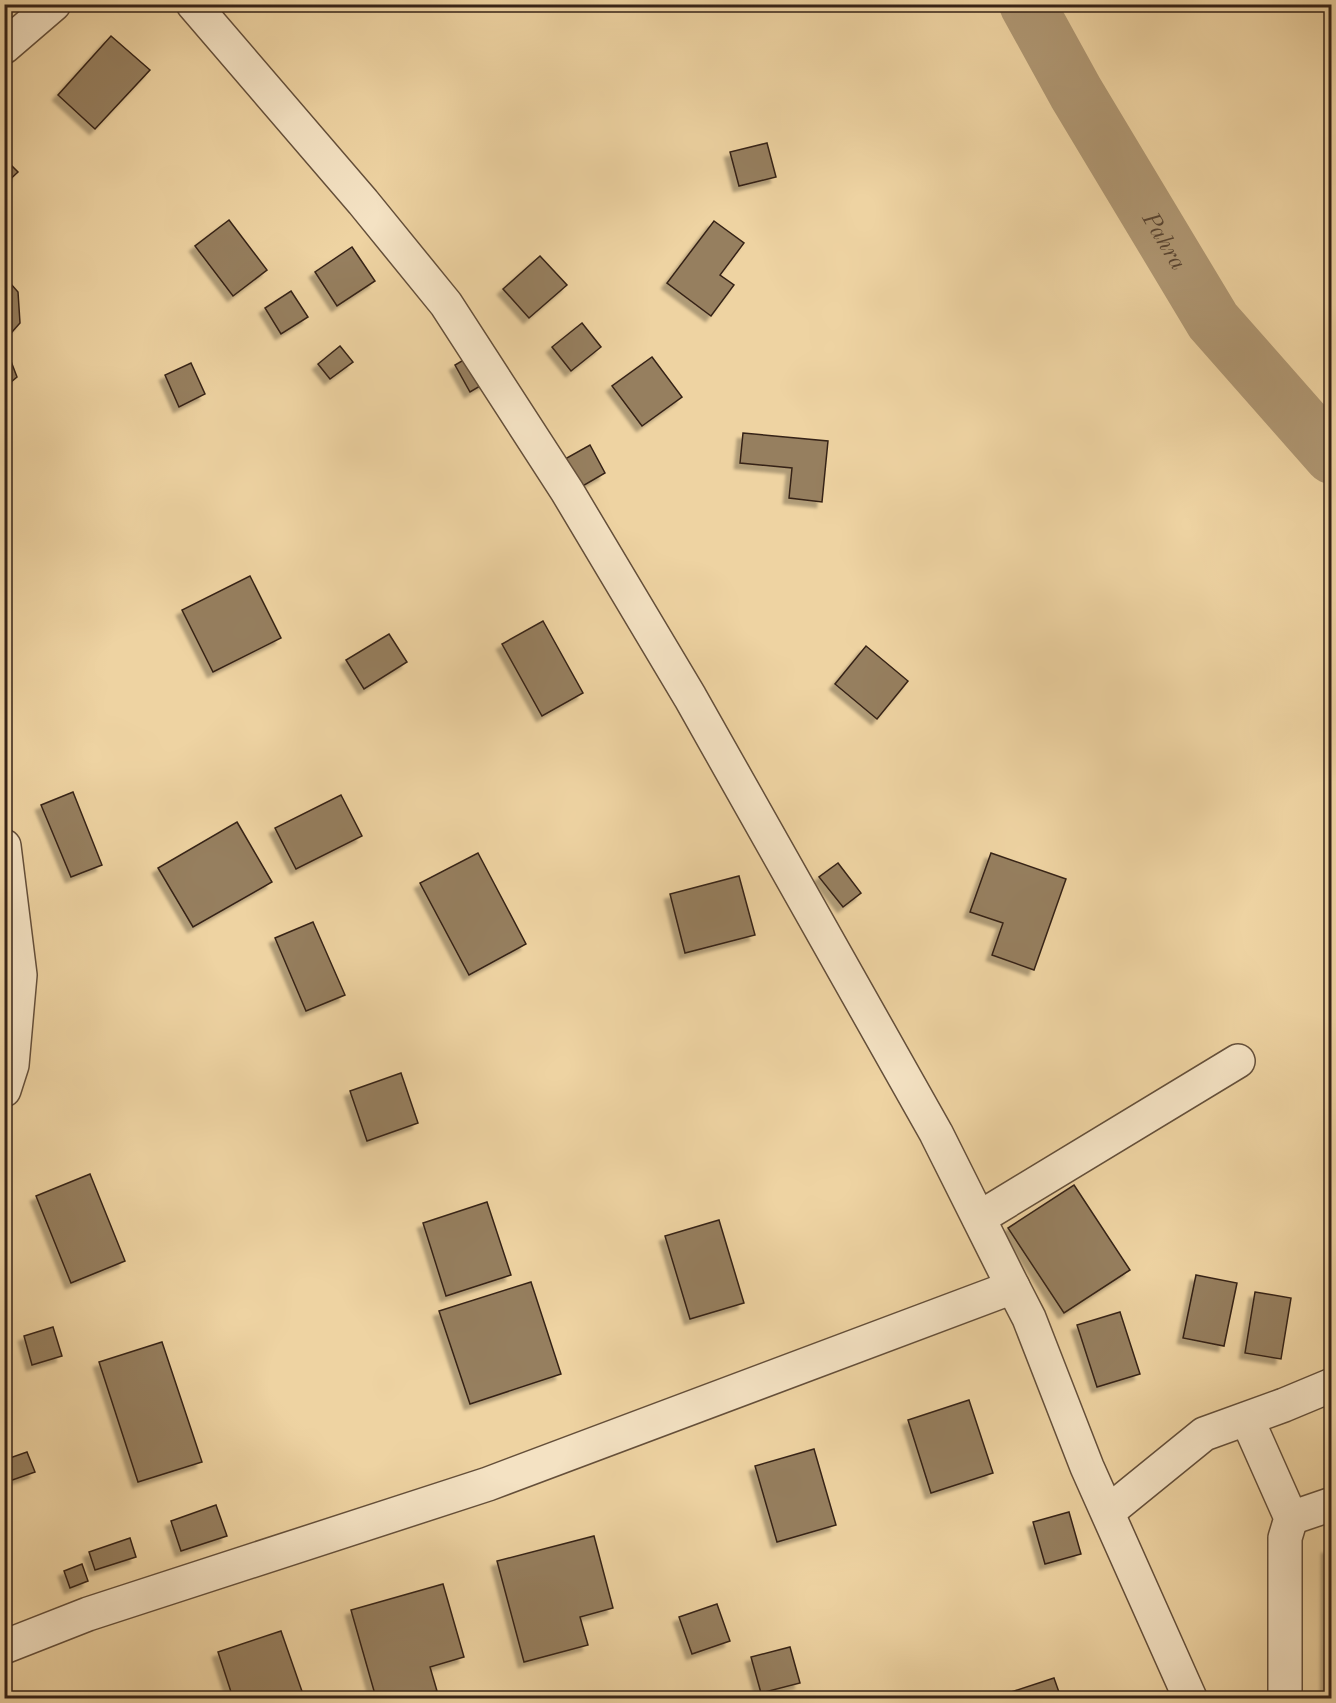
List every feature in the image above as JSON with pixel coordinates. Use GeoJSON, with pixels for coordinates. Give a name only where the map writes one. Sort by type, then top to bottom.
{"type":"FeatureCollection","features":[{"type":"Feature","properties":{"kind":"street"},"geometry":{"type":"LineString","coordinates":[[4,47],[54,4]]}},
{"type":"Feature","properties":{"kind":"street"},"geometry":{"type":"LineString","coordinates":[[193,4],[363,202],[446,304],[567,491],[690,697],[931,1123],[1014,1287],[1029,1318],[1087,1467],[1190,1698]]}},
{"type":"Feature","properties":{"kind":"street"},"geometry":{"type":"LineString","coordinates":[[4,846],[20,975],[12,1065],[4,1090]]}},
{"type":"Feature","properties":{"kind":"street"},"geometry":{"type":"LineString","coordinates":[[979,1218],[1238,1061]]}},
{"type":"Feature","properties":{"kind":"street"},"geometry":{"type":"LineString","coordinates":[[4,1647],[88,1614],[488,1484],[1014,1287]]}},
{"type":"Feature","properties":{"kind":"street"},"geometry":{"type":"LineString","coordinates":[[1108,1512],[1204,1434],[1332,1385]]}},
{"type":"Feature","properties":{"kind":"street"},"geometry":{"type":"LineString","coordinates":[[1247,1419],[1291,1518],[1285,1538],[1285,1698]]}},
{"type":"Feature","properties":{"kind":"street"},"geometry":{"type":"LineString","coordinates":[[1291,1518],[1332,1504]]}},
{"type":"Feature","properties":{"kind":"building"},"geometry":{"type":"Polygon","coordinates":[[[111,36],[150,70],[95,129],[58,95],[111,36]]]}},
{"type":"Feature","properties":{"kind":"building"},"geometry":{"type":"Polygon","coordinates":[[[767,143],[776,177],[739,186],[730,152],[767,143]]]}},
{"type":"Feature","properties":{"kind":"building"},"geometry":{"type":"Polygon","coordinates":[[[4,158],[18,172],[4,185],[4,158]]]}},
{"type":"Feature","properties":{"kind":"building"},"geometry":{"type":"Polygon","coordinates":[[[229,220],[267,270],[233,296],[195,246],[229,220]]]}},
{"type":"Feature","properties":{"kind":"building"},"geometry":{"type":"Polygon","coordinates":[[[714,221],[744,243],[720,275],[734,285],[711,316],[667,283],[714,221]]]}},
{"type":"Feature","properties":{"kind":"building"},"geometry":{"type":"Polygon","coordinates":[[[352,247],[375,281],[337,306],[315,272],[352,247]]]}},
{"type":"Feature","properties":{"kind":"building"},"geometry":{"type":"Polygon","coordinates":[[[540,256],[567,285],[529,318],[503,289],[540,256]]]}},
{"type":"Feature","properties":{"kind":"building"},"geometry":{"type":"Polygon","coordinates":[[[4,276],[18,292],[20,323],[4,341],[4,276]]]}},
{"type":"Feature","properties":{"kind":"building"},"geometry":{"type":"Polygon","coordinates":[[[291,291],[308,317],[281,334],[265,308],[291,291]]]}},
{"type":"Feature","properties":{"kind":"building"},"geometry":{"type":"Polygon","coordinates":[[[582,323],[601,347],[571,371],[552,347],[582,323]]]}},
{"type":"Feature","properties":{"kind":"building"},"geometry":{"type":"Polygon","coordinates":[[[4,343],[17,377],[4,388],[4,343]]]}},
{"type":"Feature","properties":{"kind":"building"},"geometry":{"type":"Polygon","coordinates":[[[340,346],[353,362],[330,379],[318,364],[340,346]]]}},
{"type":"Feature","properties":{"kind":"building"},"geometry":{"type":"Polygon","coordinates":[[[472,355],[487,382],[470,392],[455,365],[472,355]]]}},
{"type":"Feature","properties":{"kind":"building"},"geometry":{"type":"Polygon","coordinates":[[[652,357],[682,397],[642,426],[612,386],[652,357]]]}},
{"type":"Feature","properties":{"kind":"building"},"geometry":{"type":"Polygon","coordinates":[[[191,363],[205,394],[179,407],[165,375],[191,363]]]}},
{"type":"Feature","properties":{"kind":"building"},"geometry":{"type":"Polygon","coordinates":[[[743,433],[828,441],[822,502],[789,498],[792,468],[740,463],[743,433]]]}},
{"type":"Feature","properties":{"kind":"building"},"geometry":{"type":"Polygon","coordinates":[[[590,445],[605,473],[581,487],[565,459],[590,445]]]}},
{"type":"Feature","properties":{"kind":"building"},"geometry":{"type":"Polygon","coordinates":[[[250,576],[281,638],[213,672],[182,610],[250,576]]]}},
{"type":"Feature","properties":{"kind":"building"},"geometry":{"type":"Polygon","coordinates":[[[543,621],[583,693],[542,716],[502,644],[543,621]]]}},
{"type":"Feature","properties":{"kind":"building"},"geometry":{"type":"Polygon","coordinates":[[[389,634],[407,662],[364,689],[346,660],[389,634]]]}},
{"type":"Feature","properties":{"kind":"building"},"geometry":{"type":"Polygon","coordinates":[[[866,646],[908,681],[877,719],[835,684],[866,646]]]}},
{"type":"Feature","properties":{"kind":"building"},"geometry":{"type":"Polygon","coordinates":[[[73,792],[102,865],[71,877],[41,805],[73,792]]]}},
{"type":"Feature","properties":{"kind":"building"},"geometry":{"type":"Polygon","coordinates":[[[341,795],[362,836],[296,869],[275,828],[341,795]]]}},
{"type":"Feature","properties":{"kind":"building"},"geometry":{"type":"Polygon","coordinates":[[[237,822],[272,882],[193,927],[158,868],[237,822]]]}},
{"type":"Feature","properties":{"kind":"building"},"geometry":{"type":"Polygon","coordinates":[[[478,853],[526,944],[469,975],[420,883],[478,853]]]}},
{"type":"Feature","properties":{"kind":"building"},"geometry":{"type":"Polygon","coordinates":[[[991,853],[1066,879],[1034,970],[992,955],[1003,923],[970,912],[991,853]]]}},
{"type":"Feature","properties":{"kind":"building"},"geometry":{"type":"Polygon","coordinates":[[[838,863],[861,893],[843,907],[819,877],[838,863]]]}},
{"type":"Feature","properties":{"kind":"building"},"geometry":{"type":"Polygon","coordinates":[[[739,876],[755,935],[685,953],[670,894],[739,876]]]}},
{"type":"Feature","properties":{"kind":"building"},"geometry":{"type":"Polygon","coordinates":[[[313,922],[345,995],[306,1011],[275,938],[313,922]]]}},
{"type":"Feature","properties":{"kind":"building"},"geometry":{"type":"Polygon","coordinates":[[[401,1073],[418,1123],[367,1141],[350,1091],[401,1073]]]}},
{"type":"Feature","properties":{"kind":"building"},"geometry":{"type":"Polygon","coordinates":[[[90,1174],[125,1261],[71,1283],[36,1196],[90,1174]]]}},
{"type":"Feature","properties":{"kind":"building"},"geometry":{"type":"Polygon","coordinates":[[[1074,1185],[1130,1270],[1064,1313],[1008,1228],[1074,1185]]]}},
{"type":"Feature","properties":{"kind":"building"},"geometry":{"type":"Polygon","coordinates":[[[487,1202],[511,1275],[446,1296],[423,1223],[487,1202]]]}},
{"type":"Feature","properties":{"kind":"building"},"geometry":{"type":"Polygon","coordinates":[[[719,1220],[744,1303],[690,1319],[665,1236],[719,1220]]]}},
{"type":"Feature","properties":{"kind":"building"},"geometry":{"type":"Polygon","coordinates":[[[1196,1275],[1237,1283],[1224,1346],[1183,1338],[1196,1275]]]}},
{"type":"Feature","properties":{"kind":"building"},"geometry":{"type":"Polygon","coordinates":[[[531,1282],[561,1374],[470,1404],[439,1311],[531,1282]]]}},
{"type":"Feature","properties":{"kind":"building"},"geometry":{"type":"Polygon","coordinates":[[[1255,1292],[1291,1298],[1281,1359],[1245,1353],[1255,1292]]]}},
{"type":"Feature","properties":{"kind":"building"},"geometry":{"type":"Polygon","coordinates":[[[1120,1312],[1140,1374],[1097,1387],[1077,1325],[1120,1312]]]}},
{"type":"Feature","properties":{"kind":"building"},"geometry":{"type":"Polygon","coordinates":[[[53,1327],[62,1356],[32,1365],[24,1336],[53,1327]]]}},
{"type":"Feature","properties":{"kind":"building"},"geometry":{"type":"Polygon","coordinates":[[[162,1342],[202,1462],[138,1482],[99,1362],[162,1342]]]}},
{"type":"Feature","properties":{"kind":"building"},"geometry":{"type":"Polygon","coordinates":[[[969,1400],[993,1473],[931,1493],[908,1420],[969,1400]]]}},
{"type":"Feature","properties":{"kind":"building"},"geometry":{"type":"Polygon","coordinates":[[[814,1449],[836,1525],[777,1542],[755,1466],[814,1449]]]}},
{"type":"Feature","properties":{"kind":"building"},"geometry":{"type":"Polygon","coordinates":[[[27,1452],[35,1472],[4,1483],[4,1460],[27,1452]]]}},
{"type":"Feature","properties":{"kind":"building"},"geometry":{"type":"Polygon","coordinates":[[[216,1505],[227,1536],[181,1551],[171,1521],[216,1505]]]}},
{"type":"Feature","properties":{"kind":"building"},"geometry":{"type":"Polygon","coordinates":[[[1069,1512],[1081,1554],[1045,1564],[1033,1522],[1069,1512]]]}},
{"type":"Feature","properties":{"kind":"building"},"geometry":{"type":"Polygon","coordinates":[[[594,1536],[613,1608],[580,1617],[588,1645],[524,1662],[497,1561],[594,1536]]]}},
{"type":"Feature","properties":{"kind":"building"},"geometry":{"type":"Polygon","coordinates":[[[130,1538],[136,1557],[95,1570],[89,1552],[130,1538]]]}},
{"type":"Feature","properties":{"kind":"building"},"geometry":{"type":"Polygon","coordinates":[[[1327,1548],[1332,1548],[1332,1698],[1326,1698],[1327,1548]]]}},
{"type":"Feature","properties":{"kind":"building"},"geometry":{"type":"Polygon","coordinates":[[[82,1564],[88,1581],[70,1588],[64,1571],[82,1564]]]}},
{"type":"Feature","properties":{"kind":"building"},"geometry":{"type":"Polygon","coordinates":[[[443,1584],[464,1657],[430,1667],[437,1691],[411,1698],[376,1698],[351,1610],[443,1584]]]}},
{"type":"Feature","properties":{"kind":"building"},"geometry":{"type":"Polygon","coordinates":[[[717,1604],[730,1641],[692,1654],[679,1617],[717,1604]]]}},
{"type":"Feature","properties":{"kind":"building"},"geometry":{"type":"Polygon","coordinates":[[[281,1631],[304,1697],[233,1698],[218,1652],[281,1631]]]}},
{"type":"Feature","properties":{"kind":"building"},"geometry":{"type":"Polygon","coordinates":[[[790,1647],[800,1683],[761,1693],[751,1657],[790,1647]]]}},
{"type":"Feature","properties":{"kind":"building"},"geometry":{"type":"Polygon","coordinates":[[[1054,1678],[1061,1698],[1003,1698],[1002,1695],[1054,1678]]]}},
{"type":"Feature","properties":{"kind":"waterway","name":"Pahra"},"geometry":{"type":"LineString","coordinates":[[1027,4],[1076,93],[1213,321],[1332,456]]}}]}
